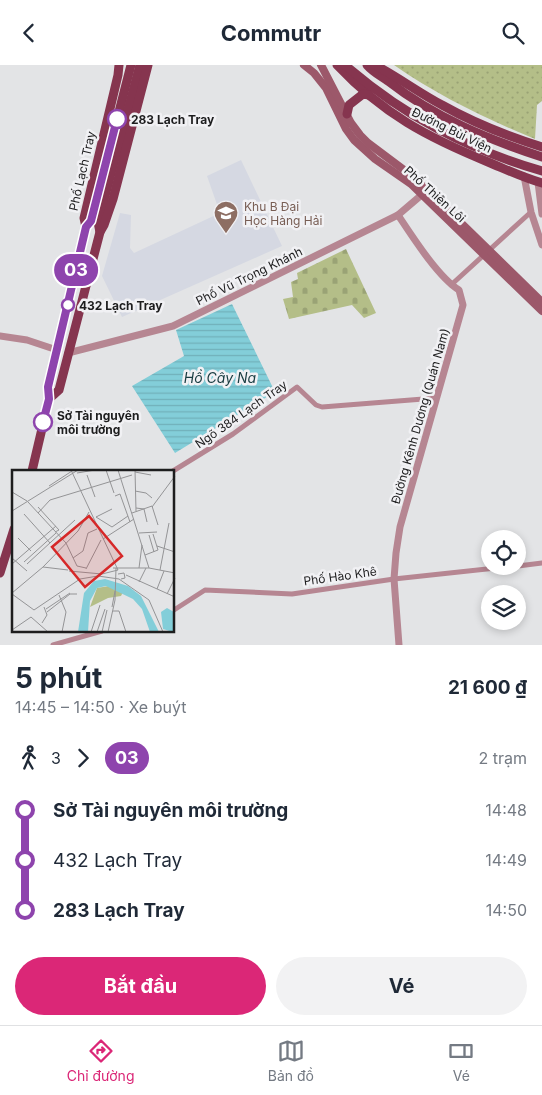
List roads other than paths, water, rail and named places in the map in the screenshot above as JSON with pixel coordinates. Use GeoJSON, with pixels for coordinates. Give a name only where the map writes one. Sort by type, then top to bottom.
{"type":"FeatureCollection","features":[{"type":"Feature","properties":{"kind":"main road","name":"Phố Lạch Tray"},"geometry":{"type":"LineString","coordinates":[[32,470],[49,399],[48,387],[86,227],[84,218],[119,65]]}},
{"type":"Feature","properties":{"kind":"main road"},"geometry":{"type":"LineString","coordinates":[[100,232],[98,222],[100,202],[131,65]]}},
{"type":"Feature","properties":{"kind":"main road","name":"Phố Thiên Lôi"},"geometry":{"type":"LineString","coordinates":[[304,65],[314,73],[326,88],[346,129],[354,140],[375,159],[424,193]]}},
{"type":"Feature","properties":{"kind":"main road","name":"Phố Thiên Lôi"},"geometry":{"type":"LineString","coordinates":[[320,65],[351,123],[368,143],[400,166],[424,193],[541,307]]}},
{"type":"Feature","properties":{"kind":"main road"},"geometry":{"type":"LineString","coordinates":[[337,65],[346,66]]}},
{"type":"Feature","properties":{"kind":"main road","name":"Đường Bùi Viện"},"geometry":{"type":"LineString","coordinates":[[337,65],[385,109],[414,128],[454,148],[540,182]]}},
{"type":"Feature","properties":{"kind":"main road","name":"Đường Bùi Viện"},"geometry":{"type":"LineString","coordinates":[[367,65],[404,94],[447,120],[488,138],[542,157]]}},
{"type":"Feature","properties":{"kind":"main road","name":"Đường Bùi Viện"},"geometry":{"type":"LineString","coordinates":[[375,65],[442,106],[470,120],[501,134],[542,147]]}},
{"type":"Feature","properties":{"kind":"main road","name":"Phố Lạch Tray"},"geometry":{"type":"LineString","coordinates":[[49,399],[59,390],[100,232],[113,199],[146,66]]}},
{"type":"Feature","properties":{"kind":"main road"},"geometry":{"type":"LineString","coordinates":[[86,227],[100,202],[146,66]]}},
{"type":"Feature","properties":{"kind":"main road","name":"Đường Bùi Viện"},"geometry":{"type":"LineString","coordinates":[[346,66],[398,107],[440,132],[542,171]]}},
{"type":"Feature","properties":{"kind":"main road"},"geometry":{"type":"LineString","coordinates":[[347,114],[349,105],[357,98],[363,94],[369,95]]}},
{"type":"Feature","properties":{"kind":"main road"},"geometry":{"type":"LineString","coordinates":[[0,573],[12,535]]}},
{"type":"Feature","properties":{"kind":"street"},"geometry":{"type":"LineString","coordinates":[[524,176],[531,212],[542,245]]}},
{"type":"Feature","properties":{"kind":"street"},"geometry":{"type":"LineString","coordinates":[[540,182],[542,213]]}},
{"type":"Feature","properties":{"kind":"street","name":"Phố Vũ Trọng Khánh"},"geometry":{"type":"LineString","coordinates":[[68,353],[173,326],[398,215],[424,193]]}},
{"type":"Feature","properties":{"kind":"street"},"geometry":{"type":"LineString","coordinates":[[451,285],[531,212]]}},
{"type":"Feature","properties":{"kind":"street","name":"Đường Kênh Dương (Quán Nam)"},"geometry":{"type":"LineString","coordinates":[[398,215],[451,285],[459,290],[463,305],[400,527],[394,579],[399,645]]}},
{"type":"Feature","properties":{"kind":"street"},"geometry":{"type":"LineString","coordinates":[[0,336],[27,340],[57,350]]}},
{"type":"Feature","properties":{"kind":"street","name":"Ngõ 384 Lạch Tray"},"geometry":{"type":"LineString","coordinates":[[175,470],[233,434],[297,387],[316,405],[322,407],[436,398]]}},
{"type":"Feature","properties":{"kind":"street","name":"Phố Hào Khê"},"geometry":{"type":"LineString","coordinates":[[526,565],[542,563]]}},
{"type":"Feature","properties":{"kind":"street","name":"Phố Hào Khê"},"geometry":{"type":"LineString","coordinates":[[175,609],[205,590],[292,594],[394,579],[481,570]]}},
{"type":"Feature","properties":{"kind":"street"},"geometry":{"type":"LineString","coordinates":[[53,645],[95,633]]}},
{"type":"Feature","properties":{"kind":"water","name":"Hồ Cây Na"},"geometry":{"type":"Polygon","coordinates":[[[232,304],[275,392],[175,453],[132,386],[184,356],[176,330],[232,304]]]}},
{"type":"Feature","properties":{"kind":"place","name":"283 Lạch Tray"},"geometry":{"type":"Point","coordinates":[117,119]}},
{"type":"Feature","properties":{"kind":"place","name":"Khu B Đại Học Hàng Hải"},"geometry":{"type":"Point","coordinates":[226,234]}},
{"type":"Feature","properties":{"kind":"place","name":"432 Lạch Tray"},"geometry":{"type":"Point","coordinates":[68,305]}},
{"type":"Feature","properties":{"kind":"place","name":"Sở Tài nguyên môi trường"},"geometry":{"type":"Point","coordinates":[43,422]}}]}
